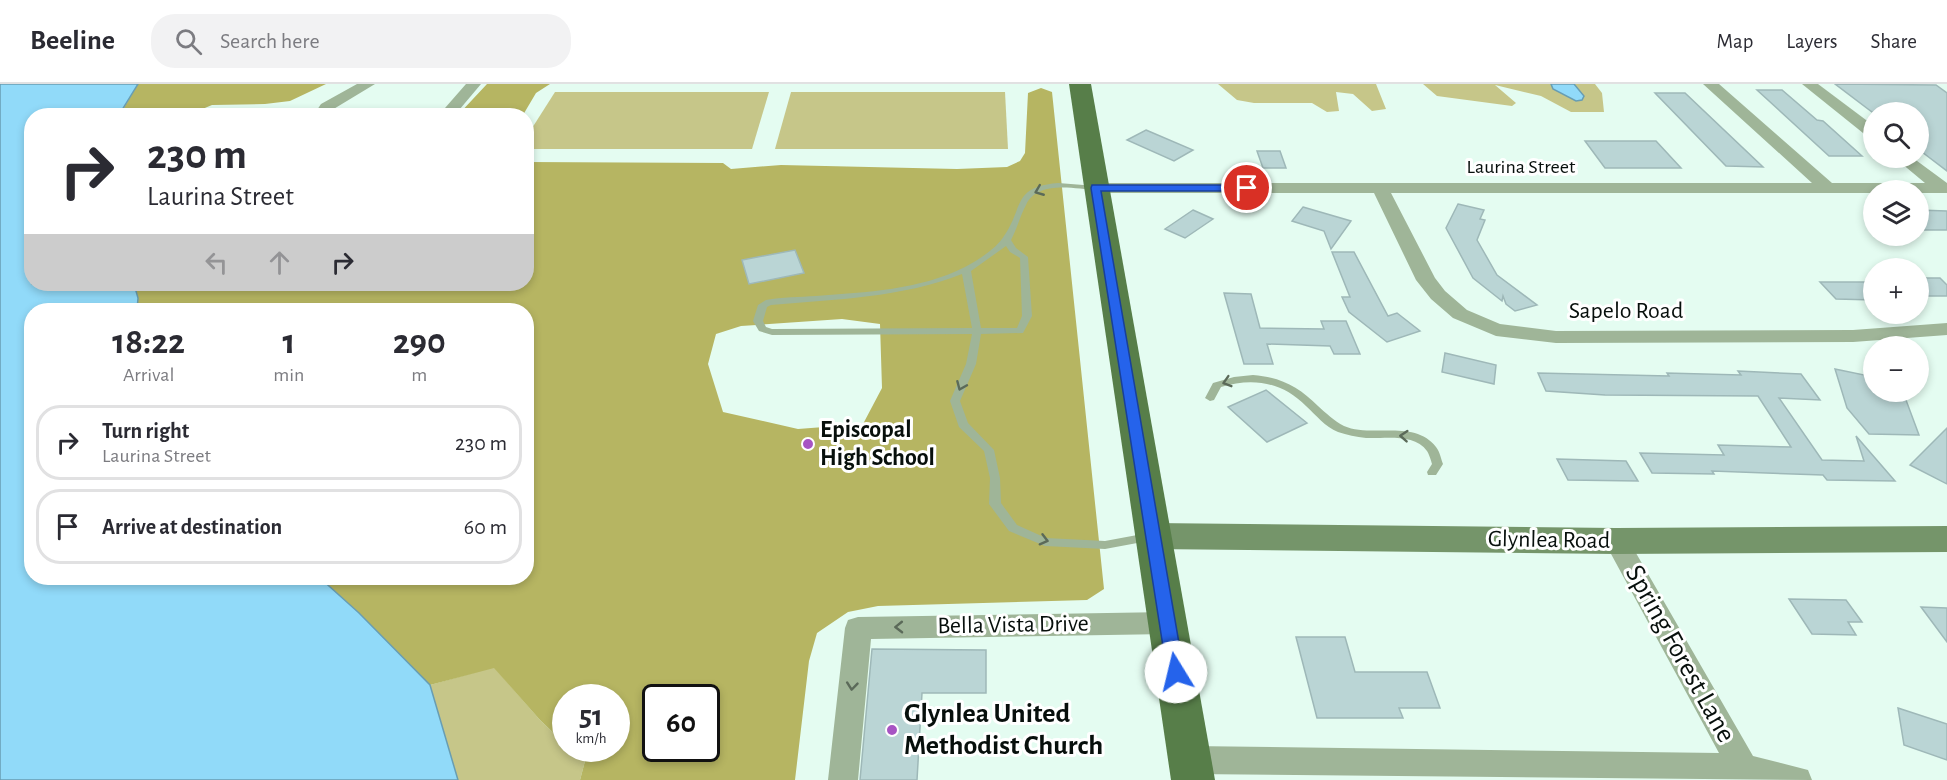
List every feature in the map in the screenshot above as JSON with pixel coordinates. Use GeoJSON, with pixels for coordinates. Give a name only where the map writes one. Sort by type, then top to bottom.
{"type":"FeatureCollection","features":[{"type":"Feature","properties":{"kind":"main road"},"geometry":{"type":"LineString","coordinates":[[1080,84],[1192,770]]}},
{"type":"Feature","properties":{"kind":"street"},"geometry":{"type":"LineString","coordinates":[[325,108],[368,84]]}},
{"type":"Feature","properties":{"kind":"street"},"geometry":{"type":"LineString","coordinates":[[452,108],[474,84]]}},
{"type":"Feature","properties":{"kind":"street"},"geometry":{"type":"LineString","coordinates":[[1710,84],[1828,188]]}},
{"type":"Feature","properties":{"kind":"street"},"geometry":{"type":"LineString","coordinates":[[1809,84],[1863,126]]}},
{"type":"Feature","properties":{"kind":"street"},"geometry":{"type":"LineString","coordinates":[[1917,168],[1944,188]]}},
{"type":"Feature","properties":{"kind":"street","name":"Laurina Street"},"geometry":{"type":"LineString","coordinates":[[1096,188],[1944,188]]}},
{"type":"Feature","properties":{"kind":"street","name":"Sapelo Road"},"geometry":{"type":"LineString","coordinates":[[1380,188],[1426,280],[1438,295],[1460,314],[1496,330],[1556,337],[1853,336],[1947,329]]}},
{"type":"Feature","properties":{"kind":"street","name":"Glynlea Road"},"geometry":{"type":"LineString","coordinates":[[1152,536],[1616,541],[1947,539]]}},
{"type":"Feature","properties":{"kind":"street","name":"Spring Forest Lane"},"geometry":{"type":"LineString","coordinates":[[1616,541],[1743,767]]}},
{"type":"Feature","properties":{"kind":"street","name":"Bella Vista Drive"},"geometry":{"type":"LineString","coordinates":[[843,780],[858,628],[1168,623]]}},
{"type":"Feature","properties":{"kind":"street"},"geometry":{"type":"LineString","coordinates":[[1192,770],[1743,767],[1797,780]]}},
{"type":"Feature","properties":{"kind":"lane"},"geometry":{"type":"LineString","coordinates":[[1006,241],[1012,250],[1024,257],[1027,316],[1020,331],[772,332],[762,329],[758,321],[763,305],[769,302],[885,294],[933,284],[966,270],[1006,241],[1020,213],[1023,200],[1036,190],[1056,186],[1096,188]]}},
{"type":"Feature","properties":{"kind":"lane"},"geometry":{"type":"LineString","coordinates":[[966,270],[976,330],[971,364],[955,401],[963,425],[988,450],[995,478],[995,504],[1013,528],[1045,542],[1105,545],[1152,536]]}},
{"type":"Feature","properties":{"kind":"lane"},"geometry":{"type":"LineString","coordinates":[[1210,398],[1217,385],[1233,380],[1270,380],[1290,387],[1340,429],[1371,435],[1412,436],[1426,441],[1435,452],[1437,464],[1432,472]]}},
{"type":"Feature","properties":{"kind":"green space"},"geometry":{"type":"Polygon","coordinates":[[[1218,84],[1376,84],[1386,109],[1372,111],[1353,94],[1336,92],[1339,111],[1327,112],[1312,103],[1254,103],[1237,100],[1218,84]]]}},
{"type":"Feature","properties":{"kind":"green space"},"geometry":{"type":"Polygon","coordinates":[[[1423,84],[1551,84],[1554,89],[1576,101],[1584,96],[1574,84],[1595,84],[1602,93],[1604,112],[1571,112],[1541,96],[1495,85],[1516,103],[1512,106],[1437,96],[1423,84]]]}},
{"type":"Feature","properties":{"kind":"green space"},"geometry":{"type":"Polygon","coordinates":[[[555,92],[769,92],[752,149],[534,149],[534,125],[555,92]]]}},
{"type":"Feature","properties":{"kind":"green space"},"geometry":{"type":"Polygon","coordinates":[[[791,92],[1005,92],[1008,149],[775,149],[791,92]]]}},
{"type":"Feature","properties":{"kind":"green space"},"geometry":{"type":"Polygon","coordinates":[[[494,667],[552,732],[552,762],[585,762],[580,780],[458,780],[430,685],[494,667]]]}},
{"type":"Feature","properties":{"kind":"shaded area"},"geometry":{"type":"Polygon","coordinates":[[[138,84],[326,84],[290,101],[265,104],[212,105],[205,108],[124,108],[138,84]]]}},
{"type":"Feature","properties":{"kind":"shaded area"},"geometry":{"type":"Polygon","coordinates":[[[487,84],[550,84],[536,93],[527,108],[465,108],[487,84]]]}},
{"type":"Feature","properties":{"kind":"shaded area","name":"Episcopal High School"},"geometry":{"type":"Polygon","coordinates":[[[1041,88],[1052,92],[1104,589],[1087,600],[878,606],[848,612],[817,633],[809,661],[795,780],[580,780],[585,762],[630,762],[630,684],[552,684],[552,732],[494,668],[430,685],[359,613],[328,585],[534,585],[534,303],[138,303],[136,291],[534,291],[534,162],[723,163],[731,169],[781,165],[957,169],[1007,167],[1020,161],[1025,153],[1028,93],[1041,88]],[[842,319],[741,326],[716,334],[708,364],[723,412],[798,429],[863,424],[882,388],[880,324],[842,319]]]}},
{"type":"Feature","properties":{"kind":"water"},"geometry":{"type":"Polygon","coordinates":[[[0,84],[138,84],[123,108],[24,108],[24,291],[136,291],[138,298],[138,303],[24,303],[24,585],[328,585],[359,613],[430,685],[458,780],[0,780],[0,84]]]}},
{"type":"Feature","properties":{"kind":"water"},"geometry":{"type":"Polygon","coordinates":[[[1551,84],[1574,84],[1584,96],[1582,100],[1576,101],[1553,89],[1551,84]]]}},
{"type":"Feature","properties":{"kind":"building"},"geometry":{"type":"Polygon","coordinates":[[[1835,84],[1936,85],[1947,93],[1947,171],[1929,157],[1929,102],[1863,102],[1863,105],[1835,84]]]}},
{"type":"Feature","properties":{"kind":"building"},"geometry":{"type":"Polygon","coordinates":[[[1757,90],[1782,90],[1817,120],[1823,121],[1862,156],[1829,156],[1757,90]]]}},
{"type":"Feature","properties":{"kind":"building"},"geometry":{"type":"Polygon","coordinates":[[[1655,93],[1685,93],[1763,167],[1726,166],[1655,93]]]}},
{"type":"Feature","properties":{"kind":"building"},"geometry":{"type":"Polygon","coordinates":[[[1146,130],[1193,150],[1174,161],[1127,140],[1146,130]]]}},
{"type":"Feature","properties":{"kind":"building"},"geometry":{"type":"Polygon","coordinates":[[[1585,141],[1656,141],[1681,168],[1605,168],[1585,141]]]}},
{"type":"Feature","properties":{"kind":"building"},"geometry":{"type":"Polygon","coordinates":[[[1257,151],[1280,151],[1286,168],[1263,168],[1257,151]]]}},
{"type":"Feature","properties":{"kind":"building"},"geometry":{"type":"Polygon","coordinates":[[[1458,204],[1484,210],[1480,219],[1485,220],[1477,240],[1497,275],[1537,305],[1515,311],[1506,304],[1503,296],[1502,301],[1473,278],[1446,228],[1458,204]]]}},
{"type":"Feature","properties":{"kind":"building"},"geometry":{"type":"Polygon","coordinates":[[[1303,207],[1351,221],[1331,249],[1324,231],[1292,221],[1303,207]]]}},
{"type":"Feature","properties":{"kind":"building"},"geometry":{"type":"Polygon","coordinates":[[[1193,210],[1213,219],[1185,238],[1165,229],[1193,210]]]}},
{"type":"Feature","properties":{"kind":"building"},"geometry":{"type":"Polygon","coordinates":[[[1929,210],[1947,211],[1947,230],[1929,230],[1929,210]]]}},
{"type":"Feature","properties":{"kind":"building"},"geometry":{"type":"Polygon","coordinates":[[[795,250],[804,273],[749,284],[742,260],[795,250]]]}},
{"type":"Feature","properties":{"kind":"building"},"geometry":{"type":"Polygon","coordinates":[[[1332,252],[1354,252],[1388,316],[1397,313],[1420,331],[1387,342],[1349,312],[1342,297],[1350,297],[1332,252]]]}},
{"type":"Feature","properties":{"kind":"building"},"geometry":{"type":"Polygon","coordinates":[[[1929,278],[1940,278],[1947,285],[1947,296],[1929,296],[1929,278]]]}},
{"type":"Feature","properties":{"kind":"building"},"geometry":{"type":"Polygon","coordinates":[[[1820,282],[1863,282],[1863,300],[1836,299],[1820,282]]]}},
{"type":"Feature","properties":{"kind":"building"},"geometry":{"type":"Polygon","coordinates":[[[1224,293],[1251,294],[1260,328],[1324,329],[1321,321],[1346,321],[1360,354],[1334,354],[1330,346],[1267,344],[1273,364],[1244,364],[1224,293]]]}},
{"type":"Feature","properties":{"kind":"building"},"geometry":{"type":"Polygon","coordinates":[[[1445,353],[1496,365],[1494,384],[1442,372],[1445,353]]]}},
{"type":"Feature","properties":{"kind":"building"},"geometry":{"type":"Polygon","coordinates":[[[1835,369],[1863,375],[1863,402],[1907,402],[1919,435],[1869,434],[1847,408],[1835,369]]]}},
{"type":"Feature","properties":{"kind":"building"},"geometry":{"type":"Polygon","coordinates":[[[1738,371],[1801,374],[1820,400],[1779,398],[1822,460],[1864,461],[1856,436],[1895,481],[1827,480],[1823,475],[1712,471],[1714,474],[1652,473],[1640,453],[1724,455],[1718,445],[1791,447],[1758,396],[1605,395],[1546,391],[1538,373],[1741,375],[1738,371]]]}},
{"type":"Feature","properties":{"kind":"building"},"geometry":{"type":"Polygon","coordinates":[[[1266,390],[1307,423],[1267,442],[1228,407],[1266,390]]]}},
{"type":"Feature","properties":{"kind":"building"},"geometry":{"type":"Polygon","coordinates":[[[1947,428],[1947,484],[1910,465],[1947,428]]]}},
{"type":"Feature","properties":{"kind":"building"},"geometry":{"type":"Polygon","coordinates":[[[1557,459],[1626,461],[1638,481],[1568,480],[1557,459]]]}},
{"type":"Feature","properties":{"kind":"building"},"geometry":{"type":"Polygon","coordinates":[[[1789,599],[1846,600],[1862,622],[1848,622],[1856,635],[1812,634],[1789,599]]]}},
{"type":"Feature","properties":{"kind":"building"},"geometry":{"type":"Polygon","coordinates":[[[1921,607],[1947,608],[1947,642],[1921,607]]]}},
{"type":"Feature","properties":{"kind":"building"},"geometry":{"type":"Polygon","coordinates":[[[1296,637],[1345,637],[1355,672],[1427,672],[1440,708],[1399,708],[1403,718],[1317,718],[1296,637]]]}},
{"type":"Feature","properties":{"kind":"building","name":"Glynlea United Methodist Church"},"geometry":{"type":"Polygon","coordinates":[[[872,649],[986,650],[986,693],[922,693],[917,780],[860,780],[872,649]]]}},
{"type":"Feature","properties":{"kind":"building"},"geometry":{"type":"Polygon","coordinates":[[[1898,708],[1947,724],[1947,760],[1904,745],[1898,708]]]}},
{"type":"Feature","properties":{"kind":"place","name":"Episcopal High School"},"geometry":{"type":"Point","coordinates":[808,444]}},
{"type":"Feature","properties":{"kind":"place","name":"Glynlea United Methodist Church"},"geometry":{"type":"Point","coordinates":[892,730]}},
{"type":"Feature","properties":{"kind":"route"},"geometry":{"type":"LineString","coordinates":[[1176,672],[1096,188],[1247,188]]}}]}
